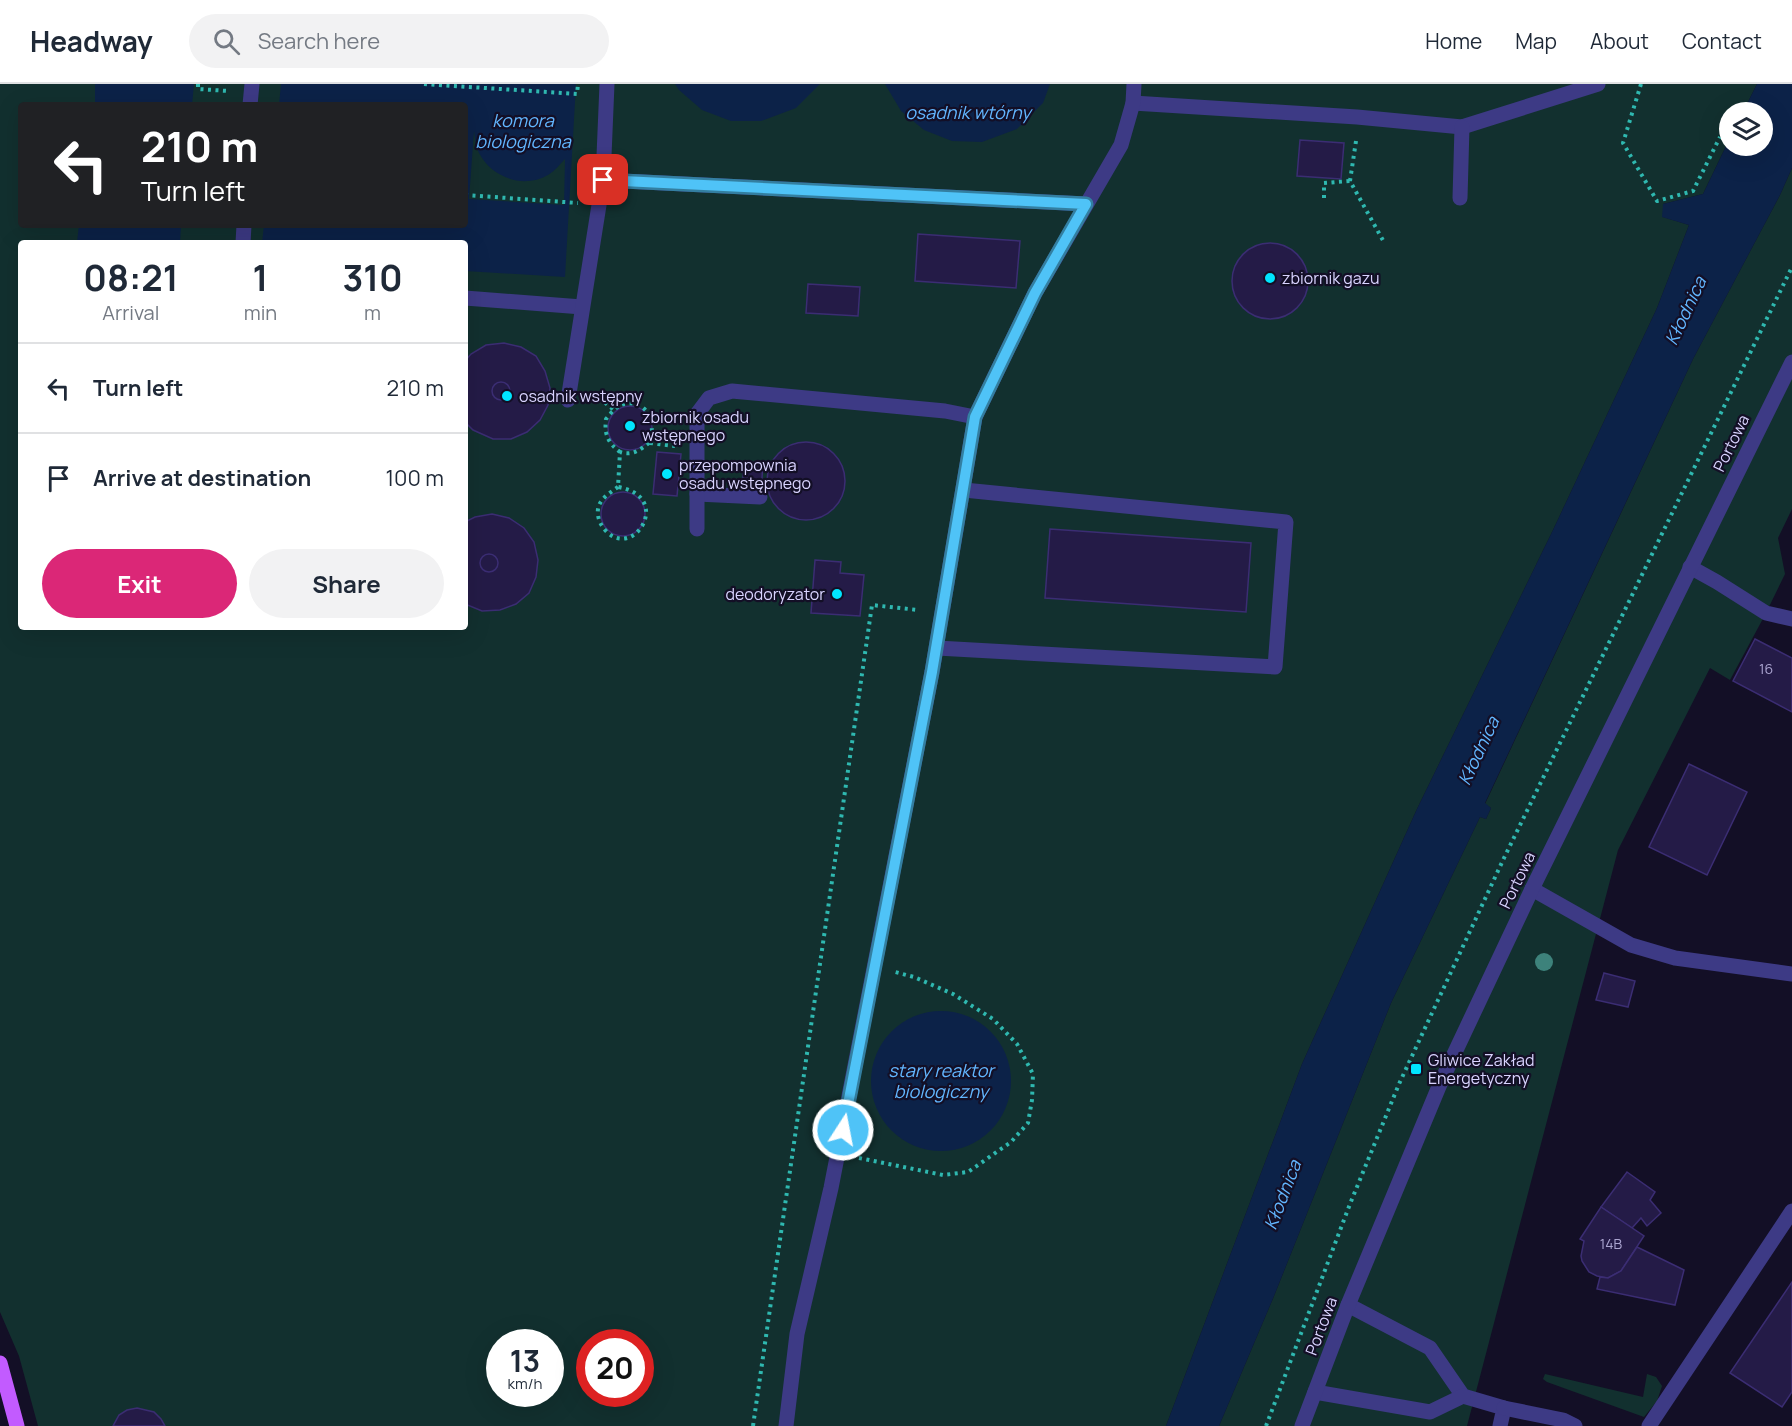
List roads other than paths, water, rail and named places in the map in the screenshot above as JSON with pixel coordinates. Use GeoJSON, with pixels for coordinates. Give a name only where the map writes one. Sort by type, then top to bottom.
{"type":"FeatureCollection","features":[{"type":"Feature","properties":{"kind":"main road"},"geometry":{"type":"LineString","coordinates":[[0,1363],[17,1426]]}},
{"type":"Feature","properties":{"kind":"street"},"geometry":{"type":"LineString","coordinates":[[568,400],[603,180],[607,84]]}},
{"type":"Feature","properties":{"kind":"street"},"geometry":{"type":"LineString","coordinates":[[786,1426],[797,1334],[838,1153],[937,648],[975,417],[1035,293],[1121,145],[1133,104],[1134,84]]}},
{"type":"Feature","properties":{"kind":"street"},"geometry":{"type":"LineString","coordinates":[[1133,104],[1357,117],[1462,127],[1598,84]]}},
{"type":"Feature","properties":{"kind":"street"},"geometry":{"type":"LineString","coordinates":[[1461,198],[1462,127]]}},
{"type":"Feature","properties":{"kind":"street"},"geometry":{"type":"LineString","coordinates":[[603,180],[1086,204]]}},
{"type":"Feature","properties":{"kind":"street"},"geometry":{"type":"LineString","coordinates":[[468,298],[582,307]]}},
{"type":"Feature","properties":{"kind":"street","name":"Portowa"},"geometry":{"type":"LineString","coordinates":[[1302,1426],[1348,1305],[1440,1084],[1532,889],[1792,362]]}},
{"type":"Feature","properties":{"kind":"street"},"geometry":{"type":"LineString","coordinates":[[697,529],[697,414],[709,398],[732,391],[945,411],[975,417]]}},
{"type":"Feature","properties":{"kind":"street"},"geometry":{"type":"LineString","coordinates":[[937,648],[1275,668],[1286,522],[964,490]]}},
{"type":"Feature","properties":{"kind":"street"},"geometry":{"type":"LineString","coordinates":[[697,494],[760,497]]}},
{"type":"Feature","properties":{"kind":"street"},"geometry":{"type":"LineString","coordinates":[[1690,567],[1766,613],[1792,619]]}},
{"type":"Feature","properties":{"kind":"street"},"geometry":{"type":"LineString","coordinates":[[1532,889],[1631,945],[1675,958],[1792,974]]}},
{"type":"Feature","properties":{"kind":"street"},"geometry":{"type":"LineString","coordinates":[[1649,1426],[1792,1211]]}},
{"type":"Feature","properties":{"kind":"street"},"geometry":{"type":"LineString","coordinates":[[1348,1305],[1430,1348],[1463,1396],[1503,1408],[1563,1420],[1575,1426]]}},
{"type":"Feature","properties":{"kind":"street"},"geometry":{"type":"LineString","coordinates":[[1315,1392],[1430,1412],[1463,1396]]}},
{"type":"Feature","properties":{"kind":"street"},"geometry":{"type":"LineString","coordinates":[[1500,1426],[1503,1408]]}},
{"type":"Feature","properties":{"kind":"water"},"geometry":{"type":"Polygon","coordinates":[[[95,84],[194,84],[192,102],[95,102],[95,84]]]}},
{"type":"Feature","properties":{"kind":"water","name":"komora biologiczna"},"geometry":{"type":"Polygon","coordinates":[[[281,84],[576,84],[565,277],[468,271],[468,240],[262,240],[264,228],[468,228],[468,102],[279,102],[281,84]],[[474,131],[469,199],[564,205],[565,159],[551,173],[539,179],[519,181],[500,175],[485,162],[478,151],[474,131]]]}},
{"type":"Feature","properties":{"kind":"water"},"geometry":{"type":"Polygon","coordinates":[[[675,84],[820,84],[796,108],[761,121],[731,121],[702,110],[675,84]]]}},
{"type":"Feature","properties":{"kind":"water","name":"osadnik wtórny"},"geometry":{"type":"Polygon","coordinates":[[[885,84],[1050,84],[1043,103],[1017,129],[982,142],[952,141],[924,130],[901,111],[885,84]]]}},
{"type":"Feature","properties":{"kind":"water","name":"Kłodnica"},"geometry":{"type":"Polygon","coordinates":[[[1757,84],[1792,84],[1792,168],[1693,359],[1485,803],[1491,808],[1486,819],[1480,817],[1391,1003],[1274,1296],[1219,1426],[1166,1426],[1302,1064],[1417,809],[1554,528],[1657,308],[1689,225],[1662,217],[1663,204],[1703,194],[1721,156],[1773,156],[1773,102],[1748,102],[1757,84]]]}},
{"type":"Feature","properties":{"kind":"water"},"geometry":{"type":"Polygon","coordinates":[[[79,228],[181,228],[180,240],[77,240],[79,228]]]}},
{"type":"Feature","properties":{"kind":"water","name":"stary reaktor biologiczny"},"geometry":{"type":"Polygon","coordinates":[[[941,1011],[968,1016],[990,1032],[1006,1054],[1011,1081],[1006,1108],[990,1130],[968,1146],[941,1151],[914,1146],[892,1130],[876,1108],[871,1081],[876,1054],[892,1032],[914,1016],[941,1011]]]}},
{"type":"Feature","properties":{"kind":"place","name":"zbiornik gazu"},"geometry":{"type":"Point","coordinates":[1270,278]}},
{"type":"Feature","properties":{"kind":"place","name":"osadnik wstępny"},"geometry":{"type":"Point","coordinates":[507,396]}},
{"type":"Feature","properties":{"kind":"place","name":"zbiornik osadu wstępnego"},"geometry":{"type":"Point","coordinates":[630,426]}},
{"type":"Feature","properties":{"kind":"place","name":"przepompownia osadu wstępnego"},"geometry":{"type":"Point","coordinates":[667,474]}},
{"type":"Feature","properties":{"kind":"place","name":"deodoryzator"},"geometry":{"type":"Point","coordinates":[837,594]}},
{"type":"Feature","properties":{"kind":"place","name":"Gliwice Zakład Energetyczny"},"geometry":{"type":"Point","coordinates":[1416,1069]}}]}
